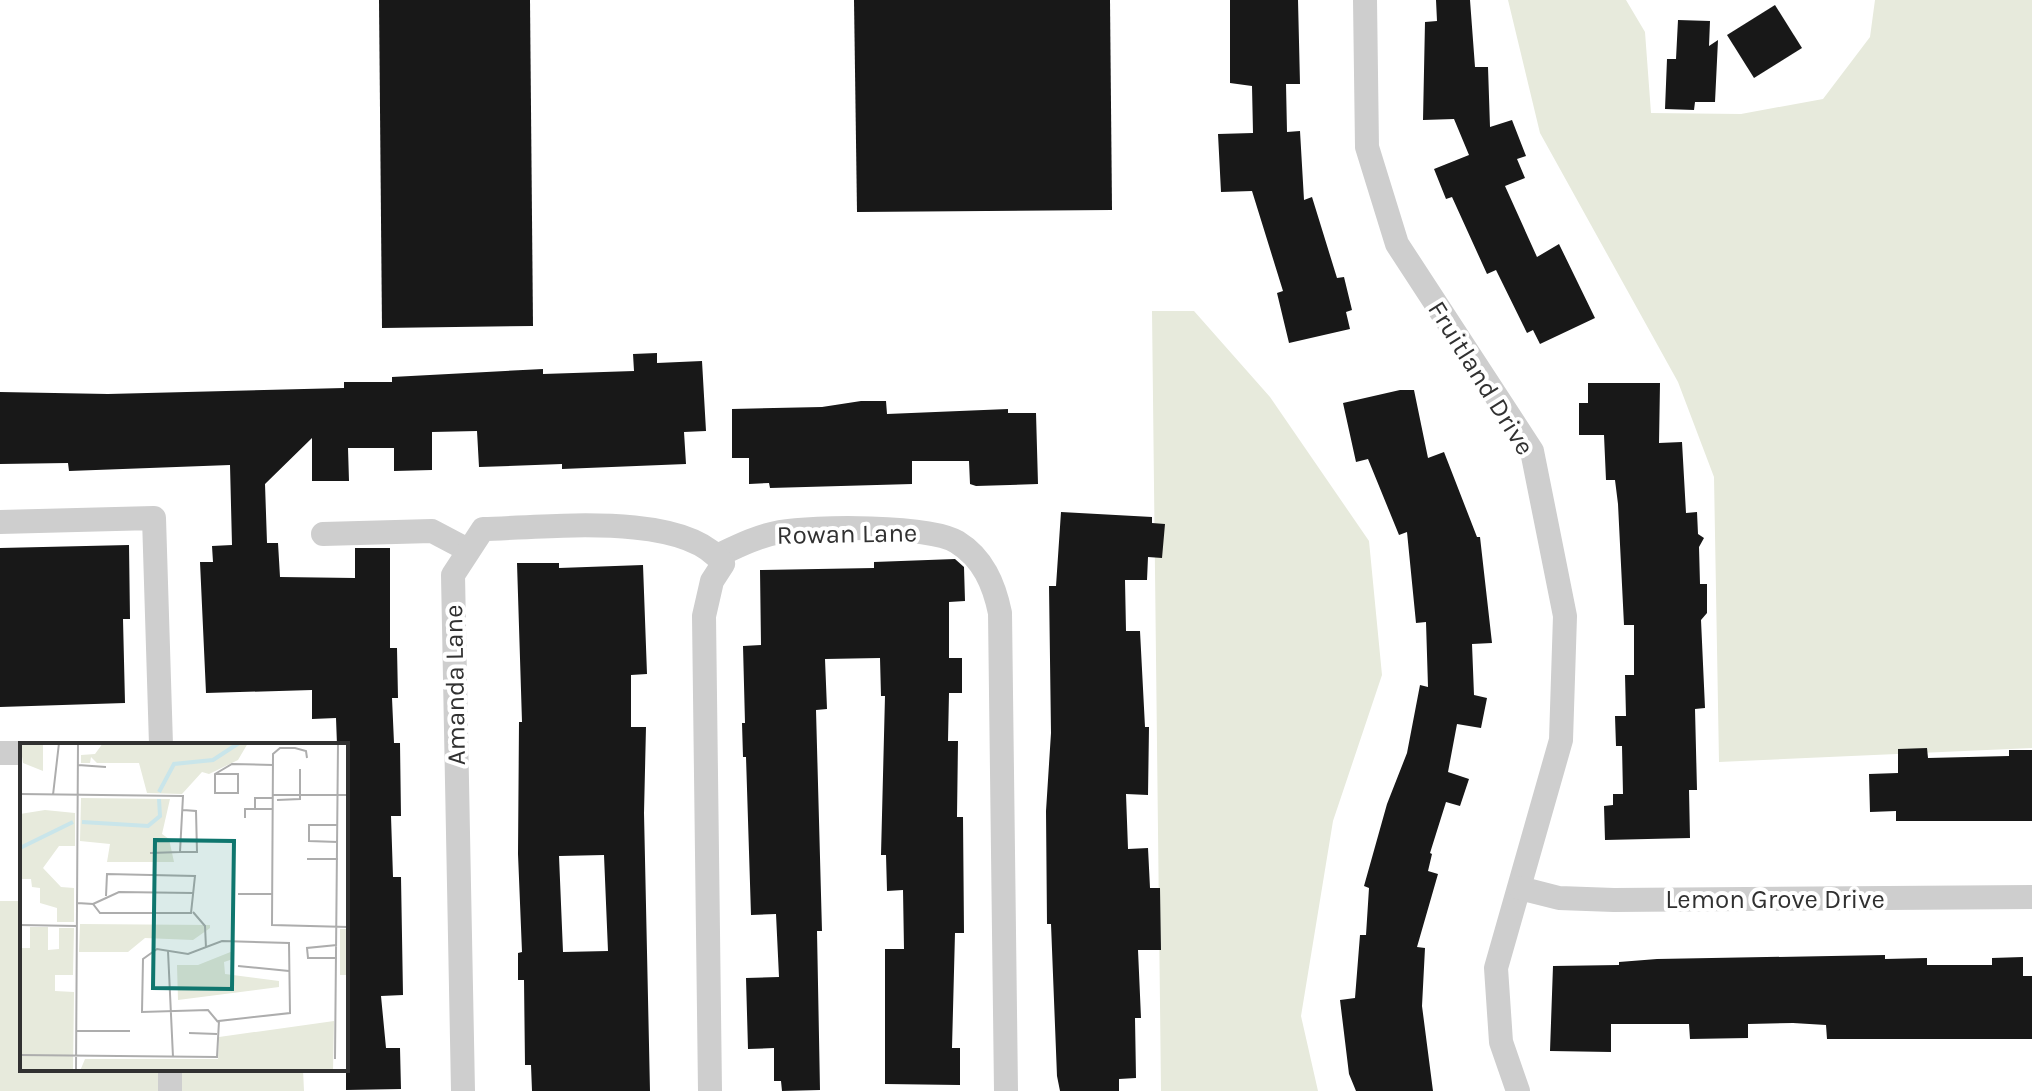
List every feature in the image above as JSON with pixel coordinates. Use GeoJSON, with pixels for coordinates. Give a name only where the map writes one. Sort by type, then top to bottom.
{"type":"FeatureCollection","features":[{"type":"Feature","properties":{"kind":"street","name":"Fruitland Drive"},"geometry":{"type":"LineString","coordinates":[[1365,0],[1367,147],[1397,244],[1532,451],[1565,616],[1561,740],[1496,968],[1501,1042],[1518,1091]]}},
{"type":"Feature","properties":{"kind":"street"},"geometry":{"type":"LineString","coordinates":[[0,522],[154,518],[161,743]]}},
{"type":"Feature","properties":{"kind":"street"},"geometry":{"type":"LineString","coordinates":[[323,534],[432,531],[468,550],[483,529],[648,527],[693,538],[723,564],[709,589],[704,616],[710,1091]]}},
{"type":"Feature","properties":{"kind":"street","name":"Rowan Lane"},"geometry":{"type":"LineString","coordinates":[[717,556],[758,537],[782,531],[928,531],[956,541],[979,560],[994,585],[1000,613],[1006,1091]]}},
{"type":"Feature","properties":{"kind":"street","name":"Amanda Lane"},"geometry":{"type":"LineString","coordinates":[[463,1091],[453,575],[468,550]]}},
{"type":"Feature","properties":{"kind":"street","name":"Lemon Grove Drive"},"geometry":{"type":"LineString","coordinates":[[1520,888],[1559,898],[1614,900],[2032,897]]}},
{"type":"Feature","properties":{"kind":"shaded area"},"geometry":{"type":"Polygon","coordinates":[[[1508,0],[1626,0],[1645,32],[1651,113],[1741,114],[1823,99],[1870,37],[1875,0],[2032,0],[2032,748],[1719,762],[1714,477],[1678,382],[1540,133],[1508,0]]]}},
{"type":"Feature","properties":{"kind":"shaded area"},"geometry":{"type":"Polygon","coordinates":[[[1152,311],[1194,311],[1270,397],[1369,541],[1382,675],[1333,821],[1301,1016],[1318,1091],[1161,1091],[1152,311]]]}},
{"type":"Feature","properties":{"kind":"shaded area"},"geometry":{"type":"Polygon","coordinates":[[[0,901],[20,901],[20,1071],[303,1071],[304,1091],[0,1091],[0,901]]]}},
{"type":"Feature","properties":{"kind":"building"},"geometry":{"type":"Polygon","coordinates":[[[379,0],[530,0],[533,326],[382,328],[379,0]]]}},
{"type":"Feature","properties":{"kind":"building"},"geometry":{"type":"Polygon","coordinates":[[[854,0],[1110,0],[1112,210],[857,212],[854,0]]]}},
{"type":"Feature","properties":{"kind":"building"},"geometry":{"type":"Polygon","coordinates":[[[1230,0],[1298,0],[1300,84],[1286,84],[1287,132],[1300,131],[1304,200],[1312,197],[1337,278],[1344,277],[1352,310],[1346,312],[1350,329],[1289,343],[1277,293],[1283,291],[1252,191],[1221,192],[1218,134],[1253,133],[1252,86],[1230,83],[1230,0]]]}},
{"type":"Feature","properties":{"kind":"building"},"geometry":{"type":"Polygon","coordinates":[[[1436,0],[1470,0],[1475,67],[1488,67],[1490,127],[1512,120],[1526,156],[1517,159],[1525,178],[1505,186],[1537,257],[1559,244],[1595,318],[1540,344],[1533,330],[1527,333],[1496,270],[1487,274],[1452,197],[1446,199],[1434,169],[1469,155],[1454,119],[1423,120],[1425,22],[1437,21],[1436,0]]]}},
{"type":"Feature","properties":{"kind":"building"},"geometry":{"type":"Polygon","coordinates":[[[1775,5],[1802,48],[1754,78],[1727,35],[1775,5]]]}},
{"type":"Feature","properties":{"kind":"building"},"geometry":{"type":"Polygon","coordinates":[[[1678,20],[1710,21],[1709,46],[1718,40],[1715,102],[1695,102],[1694,110],[1665,109],[1667,59],[1676,59],[1678,20]]]}},
{"type":"Feature","properties":{"kind":"building"},"geometry":{"type":"Polygon","coordinates":[[[657,353],[657,363],[702,361],[706,431],[684,432],[686,464],[562,469],[562,464],[479,467],[477,431],[432,432],[432,470],[394,471],[394,448],[348,448],[349,481],[312,481],[312,438],[265,484],[267,543],[278,543],[280,577],[355,578],[355,548],[390,548],[390,648],[397,648],[398,698],[392,698],[394,743],[400,743],[401,816],[391,816],[393,877],[401,877],[403,995],[381,996],[386,1048],[400,1048],[401,1089],[346,1090],[348,743],[337,743],[336,718],[312,719],[312,690],[206,693],[200,562],[213,562],[212,546],[232,545],[230,465],[69,471],[68,463],[0,464],[0,392],[108,394],[344,388],[344,382],[392,382],[392,377],[543,369],[543,374],[634,371],[633,354],[657,353]]]}},
{"type":"Feature","properties":{"kind":"building"},"geometry":{"type":"Polygon","coordinates":[[[1588,383],[1660,383],[1659,443],[1682,442],[1686,513],[1697,512],[1698,534],[1704,538],[1699,547],[1700,584],[1707,584],[1707,613],[1701,620],[1705,708],[1695,709],[1697,790],[1689,790],[1690,838],[1605,840],[1604,806],[1613,805],[1613,794],[1623,794],[1622,746],[1616,746],[1615,716],[1626,716],[1625,675],[1634,675],[1634,625],[1624,625],[1618,504],[1615,480],[1606,480],[1604,435],[1579,435],[1579,403],[1588,403],[1588,383]]]}},
{"type":"Feature","properties":{"kind":"building"},"geometry":{"type":"Polygon","coordinates":[[[1400,390],[1414,390],[1428,458],[1444,452],[1477,537],[1480,537],[1492,643],[1472,644],[1474,695],[1487,698],[1481,728],[1457,724],[1448,772],[1469,779],[1460,806],[1446,802],[1430,853],[1428,871],[1438,874],[1417,947],[1425,948],[1422,1006],[1433,1091],[1356,1091],[1349,1074],[1340,1000],[1355,998],[1360,935],[1366,935],[1369,888],[1364,886],[1387,804],[1407,753],[1420,685],[1428,687],[1426,622],[1416,623],[1407,532],[1399,535],[1368,459],[1356,462],[1343,403],[1400,390]]]}},
{"type":"Feature","properties":{"kind":"building"},"geometry":{"type":"Polygon","coordinates":[[[886,401],[887,414],[1008,409],[1008,413],[1036,413],[1038,484],[976,486],[970,484],[969,461],[912,461],[912,484],[770,488],[769,483],[749,484],[749,458],[732,458],[732,409],[822,407],[886,401]]]}},
{"type":"Feature","properties":{"kind":"building"},"geometry":{"type":"Polygon","coordinates":[[[1061,512],[1152,517],[1152,523],[1165,524],[1162,558],[1148,557],[1147,580],[1125,580],[1126,631],[1140,631],[1145,727],[1149,727],[1148,795],[1126,794],[1128,849],[1148,848],[1150,888],[1160,888],[1161,950],[1138,950],[1141,1018],[1135,1018],[1136,1078],[1119,1079],[1119,1091],[1060,1091],[1057,1076],[1051,924],[1047,924],[1046,811],[1051,733],[1049,586],[1056,586],[1061,512]]]}},
{"type":"Feature","properties":{"kind":"building"},"geometry":{"type":"Polygon","coordinates":[[[129,545],[130,619],[123,619],[125,703],[0,707],[0,548],[129,545]]]}},
{"type":"Feature","properties":{"kind":"building"},"geometry":{"type":"Polygon","coordinates":[[[955,559],[964,567],[965,601],[949,602],[949,658],[962,658],[962,693],[949,693],[948,741],[958,741],[957,817],[963,817],[964,933],[955,933],[952,1048],[960,1048],[960,1085],[885,1084],[885,949],[904,949],[903,890],[887,891],[886,855],[881,855],[885,696],[881,696],[880,658],[825,659],[827,709],[816,710],[822,931],[817,931],[820,1090],[782,1091],[781,1081],[774,1081],[774,1048],[748,1049],[746,978],[779,977],[776,914],[751,915],[746,757],[743,757],[743,646],[761,645],[760,570],[874,568],[874,562],[955,559]]]}},
{"type":"Feature","properties":{"kind":"building"},"geometry":{"type":"Polygon","coordinates":[[[517,563],[559,563],[559,568],[643,565],[647,674],[631,675],[631,727],[646,727],[644,813],[650,1091],[532,1091],[531,1065],[525,1065],[524,980],[518,980],[518,953],[522,952],[518,854],[519,722],[522,722],[517,563]],[[604,855],[559,856],[563,952],[608,951],[604,855]]]}},
{"type":"Feature","properties":{"kind":"building"},"geometry":{"type":"Polygon","coordinates":[[[1927,748],[1928,758],[2009,756],[2009,750],[2032,750],[2032,821],[1896,821],[1896,811],[1870,812],[1869,774],[1898,773],[1898,749],[1927,748]]]}},
{"type":"Feature","properties":{"kind":"building"},"geometry":{"type":"Polygon","coordinates":[[[1885,955],[1885,959],[1927,958],[1927,965],[1992,965],[1992,958],[2023,957],[2023,976],[2032,976],[2032,1039],[1827,1039],[1826,1025],[1793,1023],[1748,1024],[1748,1038],[1690,1039],[1689,1024],[1611,1024],[1611,1052],[1550,1051],[1553,966],[1619,965],[1619,962],[1657,959],[1885,955]]]}}]}
